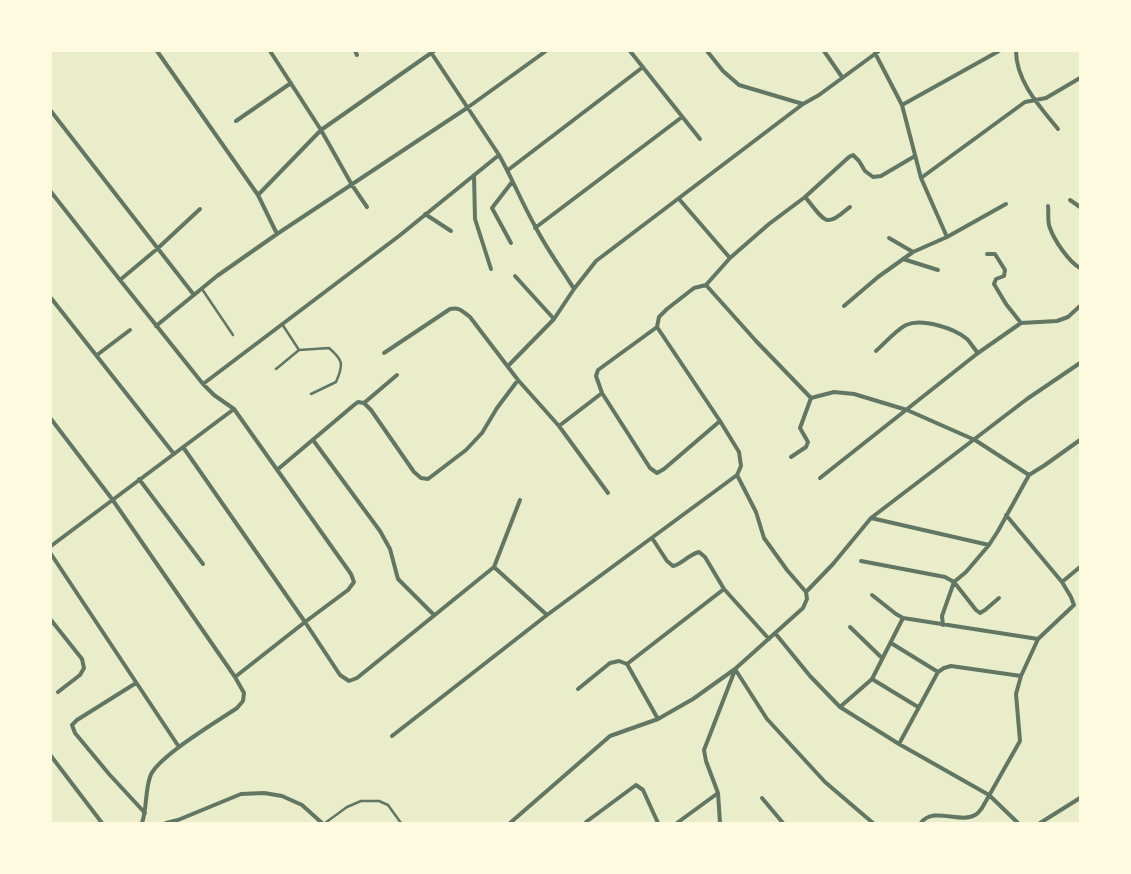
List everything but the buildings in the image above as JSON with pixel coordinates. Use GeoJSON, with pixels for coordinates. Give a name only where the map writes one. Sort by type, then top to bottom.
{"type":"FeatureCollection","features":[{"type":"Feature","properties":{"kind":"street"},"geometry":{"type":"LineString","coordinates":[[157,51],[258,195],[277,234]]}},
{"type":"Feature","properties":{"kind":"street"},"geometry":{"type":"LineString","coordinates":[[270,51],[321,130],[352,185],[367,207]]}},
{"type":"Feature","properties":{"kind":"street"},"geometry":{"type":"LineString","coordinates":[[156,326],[217,276],[277,234],[468,108],[546,51]]}},
{"type":"Feature","properties":{"kind":"street"},"geometry":{"type":"LineString","coordinates":[[630,51],[700,139]]}},
{"type":"Feature","properties":{"kind":"street"},"geometry":{"type":"LineString","coordinates":[[707,51],[723,71],[739,85],[803,104]]}},
{"type":"Feature","properties":{"kind":"street"},"geometry":{"type":"LineString","coordinates":[[824,51],[842,77]]}},
{"type":"Feature","properties":{"kind":"street"},"geometry":{"type":"LineString","coordinates":[[902,105],[999,51]]}},
{"type":"Feature","properties":{"kind":"street"},"geometry":{"type":"LineString","coordinates":[[1016,51],[1016,60],[1021,75],[1035,100],[1058,129]]}},
{"type":"Feature","properties":{"kind":"street"},"geometry":{"type":"LineString","coordinates":[[258,195],[321,130],[432,52],[508,170],[512,182],[536,228],[574,289]]}},
{"type":"Feature","properties":{"kind":"street"},"geometry":{"type":"LineString","coordinates":[[508,366],[554,319],[574,289],[596,261],[803,104],[819,95],[877,52],[902,105],[921,178],[947,237]]}},
{"type":"Feature","properties":{"kind":"street"},"geometry":{"type":"LineString","coordinates":[[508,170],[643,67]]}},
{"type":"Feature","properties":{"kind":"street"},"geometry":{"type":"LineString","coordinates":[[921,178],[1025,102],[1046,98],[1080,78]]}},
{"type":"Feature","properties":{"kind":"street"},"geometry":{"type":"LineString","coordinates":[[236,121],[291,83]]}},
{"type":"Feature","properties":{"kind":"street"},"geometry":{"type":"LineString","coordinates":[[51,111],[157,249],[194,294]]}},
{"type":"Feature","properties":{"kind":"street"},"geometry":{"type":"LineString","coordinates":[[536,228],[682,117]]}},
{"type":"Feature","properties":{"kind":"street"},"geometry":{"type":"LineString","coordinates":[[203,384],[399,236],[499,155]]}},
{"type":"Feature","properties":{"kind":"street"},"geometry":{"type":"LineString","coordinates":[[720,421],[664,469],[657,473],[650,468],[602,393],[596,376],[598,370],[657,327],[659,317],[667,309],[694,288],[706,285],[730,258],[769,224],[805,197],[849,156],[853,155],[865,171],[873,177],[881,176],[915,156]]}},
{"type":"Feature","properties":{"kind":"street"},"geometry":{"type":"LineString","coordinates":[[474,175],[475,219],[491,269]]}},
{"type":"Feature","properties":{"kind":"street"},"geometry":{"type":"LineString","coordinates":[[511,243],[492,208],[512,182]]}},
{"type":"Feature","properties":{"kind":"street"},"geometry":{"type":"LineString","coordinates":[[51,192],[203,384],[214,395],[234,409],[351,574],[354,582],[348,590],[236,677]]}},
{"type":"Feature","properties":{"kind":"street"},"geometry":{"type":"LineString","coordinates":[[805,197],[823,218],[828,220],[833,219],[850,207]]}},
{"type":"Feature","properties":{"kind":"street"},"geometry":{"type":"LineString","coordinates":[[679,199],[730,258]]}},
{"type":"Feature","properties":{"kind":"street"},"geometry":{"type":"LineString","coordinates":[[1070,200],[1080,207]]}},
{"type":"Feature","properties":{"kind":"street"},"geometry":{"type":"LineString","coordinates":[[844,306],[878,277],[913,252],[947,237],[1006,204]]}},
{"type":"Feature","properties":{"kind":"street"},"geometry":{"type":"LineString","coordinates":[[1048,206],[1049,228],[1060,247],[1074,265],[1080,268]]}},
{"type":"Feature","properties":{"kind":"street"},"geometry":{"type":"LineString","coordinates":[[120,280],[157,249],[200,209]]}},
{"type":"Feature","properties":{"kind":"street"},"geometry":{"type":"LineString","coordinates":[[425,214],[451,230]]}},
{"type":"Feature","properties":{"kind":"street"},"geometry":{"type":"LineString","coordinates":[[889,238],[913,252]]}},
{"type":"Feature","properties":{"kind":"street"},"geometry":{"type":"LineString","coordinates":[[987,254],[995,254],[1005,270],[1004,276],[996,279],[994,284],[1006,304],[1021,323]]}},
{"type":"Feature","properties":{"kind":"street"},"geometry":{"type":"LineString","coordinates":[[903,259],[938,270]]}},
{"type":"Feature","properties":{"kind":"street"},"geometry":{"type":"LineString","coordinates":[[515,276],[554,319]]}},
{"type":"Feature","properties":{"kind":"street"},"geometry":{"type":"LineString","coordinates":[[706,285],[756,341],[811,398]]}},
{"type":"Feature","properties":{"kind":"street"},"geometry":{"type":"LineString","coordinates":[[51,298],[174,454]]}},
{"type":"Feature","properties":{"kind":"street"},"geometry":{"type":"LineString","coordinates":[[820,478],[978,353],[1021,323],[1057,321],[1068,317],[1080,306]]}},
{"type":"Feature","properties":{"kind":"street"},"geometry":{"type":"LineString","coordinates":[[384,353],[442,313],[450,309],[457,308],[470,317],[518,380],[559,426],[608,494]]}},
{"type":"Feature","properties":{"kind":"street"},"geometry":{"type":"LineString","coordinates":[[876,351],[905,326],[914,323],[935,325],[954,330],[966,339],[978,353]]}},
{"type":"Feature","properties":{"kind":"street"},"geometry":{"type":"LineString","coordinates":[[392,736],[547,615],[737,475],[742,466],[739,452],[657,327]]}},
{"type":"Feature","properties":{"kind":"street"},"geometry":{"type":"LineString","coordinates":[[97,355],[130,330]]}},
{"type":"Feature","properties":{"kind":"street"},"geometry":{"type":"LineString","coordinates":[[806,592],[833,564],[871,518],[1027,399],[1080,363]]}},
{"type":"Feature","properties":{"kind":"street"},"geometry":{"type":"LineString","coordinates":[[364,403],[397,375]]}},
{"type":"Feature","properties":{"kind":"street"},"geometry":{"type":"LineString","coordinates":[[277,470],[358,402],[364,403],[371,410],[414,472],[420,478],[428,479],[466,450],[482,433],[497,408],[518,380]]}},
{"type":"Feature","properties":{"kind":"street"},"geometry":{"type":"LineString","coordinates":[[811,398],[834,392],[854,394],[907,410],[975,440],[1029,475]]}},
{"type":"Feature","properties":{"kind":"street"},"geometry":{"type":"LineString","coordinates":[[559,426],[602,393]]}},
{"type":"Feature","properties":{"kind":"street"},"geometry":{"type":"LineString","coordinates":[[791,457],[806,447],[808,442],[800,428],[811,398]]}},
{"type":"Feature","properties":{"kind":"street"},"geometry":{"type":"LineString","coordinates":[[51,546],[234,409]]}},
{"type":"Feature","properties":{"kind":"street"},"geometry":{"type":"LineString","coordinates":[[51,419],[112,499],[236,677],[244,693],[243,701],[237,708],[179,747],[160,763],[150,776],[145,813],[142,823]]}},
{"type":"Feature","properties":{"kind":"street"},"geometry":{"type":"LineString","coordinates":[[313,440],[380,531],[390,549],[398,579],[434,615]]}},
{"type":"Feature","properties":{"kind":"street"},"geometry":{"type":"LineString","coordinates":[[943,625],[942,616],[954,582],[966,572],[989,545],[1029,475],[1080,440]]}},
{"type":"Feature","properties":{"kind":"street"},"geometry":{"type":"LineString","coordinates":[[183,447],[305,622],[340,675],[349,681],[357,678],[494,567],[520,500]]}},
{"type":"Feature","properties":{"kind":"street"},"geometry":{"type":"LineString","coordinates":[[510,823],[610,736],[658,719],[694,699],[735,669],[803,608],[807,599],[806,592],[787,570],[764,538],[756,512],[737,475]]}},
{"type":"Feature","properties":{"kind":"street"},"geometry":{"type":"LineString","coordinates":[[139,480],[203,564]]}},
{"type":"Feature","properties":{"kind":"street"},"geometry":{"type":"LineString","coordinates":[[921,823],[926,817],[966,817],[975,815],[982,808],[1020,741],[1016,694],[1021,676],[1038,639],[1074,605],[1062,582],[1006,516]]}},
{"type":"Feature","properties":{"kind":"street"},"geometry":{"type":"LineString","coordinates":[[871,518],[989,545]]}},
{"type":"Feature","properties":{"kind":"street"},"geometry":{"type":"LineString","coordinates":[[652,538],[667,561],[673,566],[677,565],[692,554],[699,552],[705,557],[724,589],[769,639]]}},
{"type":"Feature","properties":{"kind":"street"},"geometry":{"type":"LineString","coordinates":[[51,554],[179,747]]}},
{"type":"Feature","properties":{"kind":"street"},"geometry":{"type":"LineString","coordinates":[[861,561],[945,577],[954,582],[980,613],[999,598]]}},
{"type":"Feature","properties":{"kind":"street"},"geometry":{"type":"LineString","coordinates":[[494,567],[547,615]]}},
{"type":"Feature","properties":{"kind":"street"},"geometry":{"type":"LineString","coordinates":[[1062,582],[1080,567]]}},
{"type":"Feature","properties":{"kind":"street"},"geometry":{"type":"LineString","coordinates":[[628,664],[724,589]]}},
{"type":"Feature","properties":{"kind":"street"},"geometry":{"type":"LineString","coordinates":[[872,595],[903,618],[1038,639]]}},
{"type":"Feature","properties":{"kind":"street"},"geometry":{"type":"LineString","coordinates":[[840,707],[872,679],[903,618]]}},
{"type":"Feature","properties":{"kind":"street"},"geometry":{"type":"LineString","coordinates":[[51,620],[82,659],[84,668],[80,675],[58,692]]}},
{"type":"Feature","properties":{"kind":"street"},"geometry":{"type":"LineString","coordinates":[[850,627],[882,658]]}},
{"type":"Feature","properties":{"kind":"street"},"geometry":{"type":"LineString","coordinates":[[774,633],[810,676],[840,707],[899,744],[989,795],[1018,823]]}},
{"type":"Feature","properties":{"kind":"street"},"geometry":{"type":"LineString","coordinates":[[891,643],[938,672]]}},
{"type":"Feature","properties":{"kind":"street"},"geometry":{"type":"LineString","coordinates":[[578,689],[610,663],[619,661],[628,664],[658,719]]}},
{"type":"Feature","properties":{"kind":"street"},"geometry":{"type":"LineString","coordinates":[[899,744],[938,672],[944,668],[951,666],[1021,676]]}},
{"type":"Feature","properties":{"kind":"street"},"geometry":{"type":"LineString","coordinates":[[720,823],[718,793],[706,761],[704,750],[735,669]]}},
{"type":"Feature","properties":{"kind":"street"},"geometry":{"type":"LineString","coordinates":[[735,669],[767,719],[825,782],[873,823]]}},
{"type":"Feature","properties":{"kind":"street"},"geometry":{"type":"LineString","coordinates":[[872,679],[918,707]]}},
{"type":"Feature","properties":{"kind":"street"},"geometry":{"type":"LineString","coordinates":[[136,683],[77,720],[72,725],[75,734],[145,813]]}},
{"type":"Feature","properties":{"kind":"street"},"geometry":{"type":"LineString","coordinates":[[51,756],[102,823]]}},
{"type":"Feature","properties":{"kind":"street"},"geometry":{"type":"LineString","coordinates":[[586,822],[636,785],[643,790],[658,823]]}},
{"type":"Feature","properties":{"kind":"street"},"geometry":{"type":"LineString","coordinates":[[166,823],[178,820],[241,794],[264,793],[282,796],[302,805],[324,823]]}},
{"type":"Feature","properties":{"kind":"street"},"geometry":{"type":"LineString","coordinates":[[677,823],[718,793]]}},
{"type":"Feature","properties":{"kind":"street"},"geometry":{"type":"LineString","coordinates":[[762,798],[783,823]]}},
{"type":"Feature","properties":{"kind":"street"},"geometry":{"type":"LineString","coordinates":[[1040,823],[1080,798]]}},
{"type":"Feature","properties":{"kind":"lane"},"geometry":{"type":"LineString","coordinates":[[202,289],[233,335]]}},
{"type":"Feature","properties":{"kind":"lane"},"geometry":{"type":"LineString","coordinates":[[281,324],[299,350]]}},
{"type":"Feature","properties":{"kind":"lane"},"geometry":{"type":"LineString","coordinates":[[276,369],[299,350],[329,348],[339,357],[342,370],[336,382],[310,394]]}},
{"type":"Feature","properties":{"kind":"lane"},"geometry":{"type":"LineString","coordinates":[[324,823],[347,807],[361,801],[379,801],[388,806],[401,823]]}}]}
